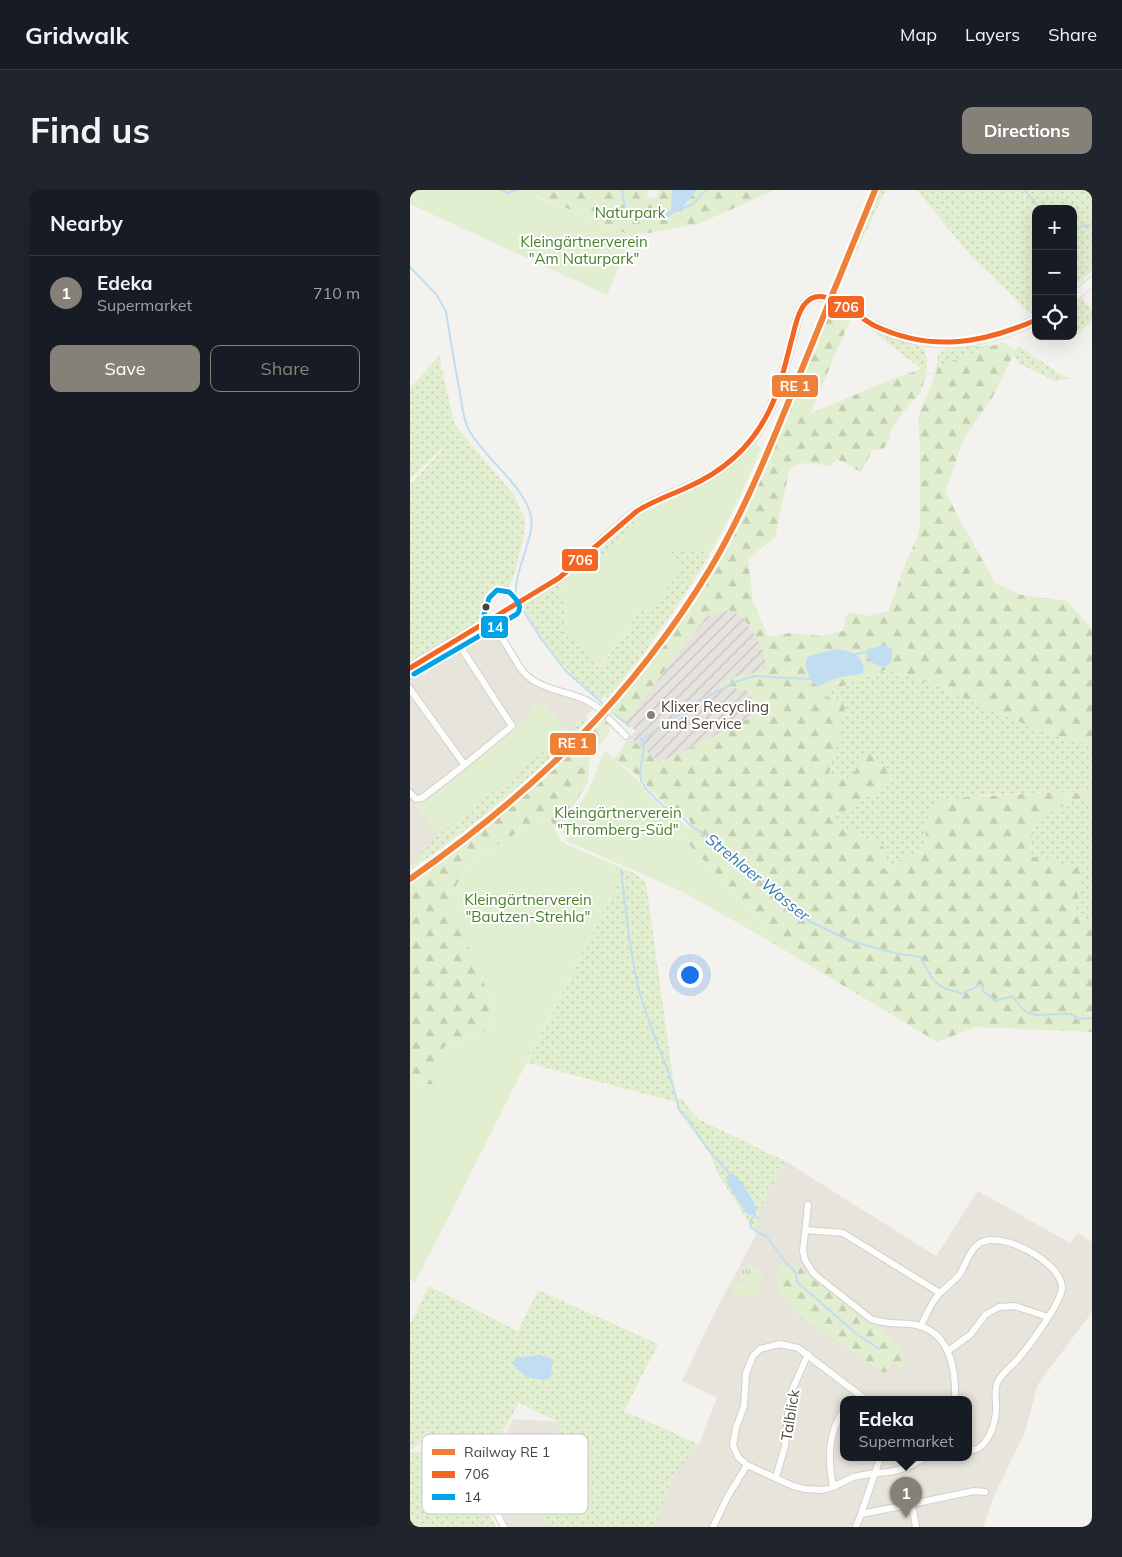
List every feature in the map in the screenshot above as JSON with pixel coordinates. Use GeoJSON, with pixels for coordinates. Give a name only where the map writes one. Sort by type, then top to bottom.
{"type":"FeatureCollection","features":[{"type":"Feature","properties":{"kind":"street"},"geometry":{"type":"LineString","coordinates":[[1076,295],[1092,282]]}},
{"type":"Feature","properties":{"kind":"street"},"geometry":{"type":"LineString","coordinates":[[410,668],[519,604],[561,576],[635,512],[659,498],[698,482],[719,470],[746,446],[765,420],[778,388],[799,314],[802,306],[807,301],[816,296],[830,299],[874,325],[890,332],[934,343],[966,343],[1004,335],[1032,322]]}},
{"type":"Feature","properties":{"kind":"street"},"geometry":{"type":"LineString","coordinates":[[491,620],[527,676],[536,682],[590,702],[598,708]]}},
{"type":"Feature","properties":{"kind":"street"},"geometry":{"type":"LineString","coordinates":[[410,793],[416,799],[422,798],[512,726],[456,640]]}},
{"type":"Feature","properties":{"kind":"street"},"geometry":{"type":"LineString","coordinates":[[410,689],[464,764]]}},
{"type":"Feature","properties":{"kind":"street"},"geometry":{"type":"LineString","coordinates":[[609,719],[626,736]]}},
{"type":"Feature","properties":{"kind":"street"},"geometry":{"type":"LineString","coordinates":[[808,1205],[803,1251],[805,1260],[814,1274],[871,1319],[878,1322],[921,1326],[934,1334],[948,1351],[955,1378],[955,1396]]}},
{"type":"Feature","properties":{"kind":"street"},"geometry":{"type":"LineString","coordinates":[[806,1230],[843,1233],[940,1293]]}},
{"type":"Feature","properties":{"kind":"street"},"geometry":{"type":"LineString","coordinates":[[921,1326],[927,1312],[940,1293],[951,1285],[974,1249],[980,1243],[996,1240],[1034,1254],[1046,1262],[1061,1281],[1060,1297],[1048,1317],[1017,1360],[1001,1376],[997,1383],[995,1420],[987,1439],[980,1448],[972,1450]]}},
{"type":"Feature","properties":{"kind":"street"},"geometry":{"type":"LineString","coordinates":[[948,1351],[971,1334],[985,1315],[999,1307],[1015,1306],[1048,1317]]}},
{"type":"Feature","properties":{"kind":"street"},"geometry":{"type":"LineString","coordinates":[[862,1396],[798,1348],[780,1344],[760,1349],[753,1356],[746,1373],[744,1406],[736,1428],[733,1445],[738,1457],[747,1465],[793,1486],[823,1490],[852,1477],[898,1470],[909,1467],[919,1461]]}},
{"type":"Feature","properties":{"kind":"street","name":"Talblick"},"geometry":{"type":"LineString","coordinates":[[776,1477],[785,1446],[789,1403],[793,1388],[808,1354]]}},
{"type":"Feature","properties":{"kind":"street"},"geometry":{"type":"LineString","coordinates":[[854,1396],[857,1393]]}},
{"type":"Feature","properties":{"kind":"street"},"geometry":{"type":"LineString","coordinates":[[833,1487],[829,1468],[829,1453],[834,1429],[840,1418]]}},
{"type":"Feature","properties":{"kind":"street"},"geometry":{"type":"LineString","coordinates":[[856,1527],[879,1461]]}},
{"type":"Feature","properties":{"kind":"street"},"geometry":{"type":"LineString","coordinates":[[713,1527],[728,1496],[747,1465]]}},
{"type":"Feature","properties":{"kind":"street"},"geometry":{"type":"LineString","coordinates":[[861,1514],[974,1491],[985,1492]]}},
{"type":"Feature","properties":{"kind":"street"},"geometry":{"type":"LineString","coordinates":[[912,1504],[916,1527]]}},
{"type":"Feature","properties":{"kind":"street"},"geometry":{"type":"LineString","coordinates":[[497,1514],[504,1527]]}},
{"type":"Feature","properties":{"kind":"shaded area"},"geometry":{"type":"Polygon","coordinates":[[[728,610],[741,615],[762,646],[767,669],[755,673],[742,674],[717,685],[747,690],[761,712],[684,752],[659,762],[629,737],[636,731],[625,722],[706,617],[728,610]]]}},
{"type":"Feature","properties":{"kind":"shaded area"},"geometry":{"type":"Polygon","coordinates":[[[488,627],[493,628],[520,670],[594,708],[569,732],[410,867],[410,673],[488,627]]]}},
{"type":"Feature","properties":{"kind":"shaded area"},"geometry":{"type":"Polygon","coordinates":[[[785,1161],[936,1256],[978,1191],[1070,1243],[1078,1233],[1092,1242],[1092,1312],[1038,1384],[1025,1432],[994,1496],[983,1527],[654,1527],[672,1478],[699,1444],[717,1398],[682,1381],[711,1320],[756,1235],[759,1210],[785,1161]]]}},
{"type":"Feature","properties":{"kind":"shaded area"},"geometry":{"type":"Polygon","coordinates":[[[513,1419],[562,1422],[556,1434],[505,1434],[513,1419]]]}},
{"type":"Feature","properties":{"kind":"shaded area"},"geometry":{"type":"Polygon","coordinates":[[[500,1514],[533,1514],[556,1527],[507,1527],[500,1514]]]}},
{"type":"Feature","properties":{"kind":"green space","name":"Kleingärtnerverein \"Am Naturpark\""},"geometry":{"type":"Polygon","coordinates":[[[410,190],[535,190],[537,197],[632,236],[607,295],[410,204],[410,190]]]}},
{"type":"Feature","properties":{"kind":"green space","name":"Naturpark"},"geometry":{"type":"Polygon","coordinates":[[[535,190],[648,190],[647,197],[657,198],[658,190],[672,190],[672,211],[682,208],[697,190],[775,190],[698,224],[632,236],[537,196],[535,190]]]}},
{"type":"Feature","properties":{"kind":"green space"},"geometry":{"type":"Polygon","coordinates":[[[878,190],[886,190],[836,294],[878,190]]]}},
{"type":"Feature","properties":{"kind":"green space"},"geometry":{"type":"Polygon","coordinates":[[[917,190],[1092,190],[1092,271],[1077,283],[1077,205],[1032,205],[1031,314],[969,254],[917,190]]]}},
{"type":"Feature","properties":{"kind":"green space"},"geometry":{"type":"Polygon","coordinates":[[[1081,297],[1092,310],[1092,321],[1077,334],[1077,300],[1081,297]]]}},
{"type":"Feature","properties":{"kind":"green space"},"geometry":{"type":"Polygon","coordinates":[[[832,303],[852,315],[810,414],[880,384],[921,369],[926,375],[937,372],[936,367],[940,365],[1003,342],[1016,350],[992,398],[964,438],[945,492],[995,583],[1021,595],[1067,601],[1092,629],[1092,745],[1043,732],[927,682],[885,670],[821,694],[846,705],[829,774],[850,779],[868,750],[897,779],[830,820],[884,847],[883,869],[925,848],[926,822],[938,799],[1056,792],[1092,793],[1092,803],[1073,801],[1033,822],[1031,856],[1083,870],[1073,916],[1092,922],[1092,1032],[976,1027],[937,1042],[766,939],[759,916],[738,897],[681,836],[691,822],[679,811],[665,805],[648,788],[643,779],[614,759],[629,737],[659,762],[684,752],[761,712],[747,690],[716,685],[742,674],[755,673],[767,669],[762,646],[741,615],[728,610],[706,617],[625,722],[609,712],[667,641],[717,563],[769,458],[832,303]],[[936,373],[926,376],[920,393],[891,430],[889,441],[884,448],[872,451],[861,472],[837,459],[830,466],[804,463],[790,468],[776,531],[777,536],[748,559],[753,601],[768,637],[790,633],[822,636],[843,631],[845,617],[851,612],[867,616],[888,611],[920,527],[918,417],[936,373]],[[836,649],[809,656],[818,687],[843,676],[861,674],[862,663],[858,655],[836,649]]]}},
{"type":"Feature","properties":{"kind":"green space"},"geometry":{"type":"Polygon","coordinates":[[[865,325],[924,348],[927,359],[926,375],[921,369],[865,325]]]}},
{"type":"Feature","properties":{"kind":"green space"},"geometry":{"type":"Polygon","coordinates":[[[994,345],[936,367],[938,354],[947,348],[994,345]]]}},
{"type":"Feature","properties":{"kind":"green space"},"geometry":{"type":"Polygon","coordinates":[[[1019,346],[1070,379],[1055,381],[1020,364],[1013,355],[1019,346]]]}},
{"type":"Feature","properties":{"kind":"green space"},"geometry":{"type":"Polygon","coordinates":[[[440,355],[455,425],[514,495],[525,519],[524,535],[514,576],[508,589],[497,589],[489,598],[486,618],[410,663],[410,485],[450,441],[410,479],[410,388],[440,355]]]}},
{"type":"Feature","properties":{"kind":"green space"},"geometry":{"type":"Polygon","coordinates":[[[755,440],[761,449],[736,505],[712,550],[668,549],[681,563],[655,609],[642,609],[599,668],[568,634],[561,581],[586,559],[597,564],[624,536],[643,509],[688,490],[755,440]]]}},
{"type":"Feature","properties":{"kind":"green space"},"geometry":{"type":"Polygon","coordinates":[[[643,509],[624,536],[597,564],[586,559],[643,509]]]}},
{"type":"Feature","properties":{"kind":"green space"},"geometry":{"type":"Polygon","coordinates":[[[668,549],[712,550],[689,589],[650,645],[608,698],[604,696],[601,700],[557,658],[523,607],[561,581],[568,634],[600,668],[642,609],[655,608],[681,563],[668,549]]]}},
{"type":"Feature","properties":{"kind":"green space"},"geometry":{"type":"Polygon","coordinates":[[[885,670],[927,682],[1043,732],[1092,745],[1092,793],[1056,792],[981,795],[926,822],[925,848],[882,869],[884,847],[829,820],[896,779],[850,779],[828,774],[846,705],[820,694],[885,670]]]}},
{"type":"Feature","properties":{"kind":"green space"},"geometry":{"type":"Polygon","coordinates":[[[536,702],[539,706],[543,703],[569,732],[438,835],[417,806],[417,801],[527,716],[536,702]]]}},
{"type":"Feature","properties":{"kind":"green space"},"geometry":{"type":"Polygon","coordinates":[[[586,716],[588,720],[525,781],[458,836],[410,870],[410,867],[438,835],[569,732],[586,716]]]}},
{"type":"Feature","properties":{"kind":"green space"},"geometry":{"type":"Polygon","coordinates":[[[604,718],[610,723],[609,733],[590,757],[588,782],[577,800],[555,828],[546,814],[472,861],[449,897],[494,1008],[491,1029],[444,1047],[435,1084],[410,1085],[410,882],[462,846],[536,786],[604,718]]]}},
{"type":"Feature","properties":{"kind":"green space","name":"Kleingärtnerverein \"Thromberg-Süd\""},"geometry":{"type":"Polygon","coordinates":[[[604,750],[639,781],[645,791],[662,808],[676,816],[687,827],[681,836],[738,897],[759,916],[766,939],[683,892],[567,841],[562,831],[588,792],[604,750]]]}},
{"type":"Feature","properties":{"kind":"green space"},"geometry":{"type":"Polygon","coordinates":[[[1073,801],[1092,803],[1092,922],[1073,916],[1031,856],[1033,822],[1073,801]]]}},
{"type":"Feature","properties":{"kind":"green space","name":"Kleingärtnerverein \"Bautzen-Strehla\""},"geometry":{"type":"Polygon","coordinates":[[[546,814],[561,841],[622,868],[615,888],[415,1283],[410,1278],[410,1085],[434,1084],[444,1047],[491,1029],[494,1008],[449,898],[472,861],[546,814]]]}},
{"type":"Feature","properties":{"kind":"green space"},"geometry":{"type":"Polygon","coordinates":[[[622,868],[638,875],[640,879],[646,882],[676,1101],[682,1098],[692,1113],[700,1120],[785,1161],[759,1210],[757,1235],[718,1174],[709,1152],[678,1111],[676,1102],[527,1063],[615,888],[622,868]]]}},
{"type":"Feature","properties":{"kind":"green space"},"geometry":{"type":"Polygon","coordinates":[[[799,1265],[804,1272],[881,1329],[905,1353],[902,1371],[892,1359],[890,1367],[885,1373],[866,1363],[836,1340],[796,1315],[783,1297],[776,1278],[780,1267],[799,1265]]]}},
{"type":"Feature","properties":{"kind":"green space"},"geometry":{"type":"Polygon","coordinates":[[[750,1266],[762,1273],[762,1280],[741,1283],[741,1269],[750,1266]]]}},
{"type":"Feature","properties":{"kind":"green space"},"geometry":{"type":"Polygon","coordinates":[[[758,1281],[760,1295],[735,1298],[733,1285],[758,1281]]]}},
{"type":"Feature","properties":{"kind":"green space"},"geometry":{"type":"Polygon","coordinates":[[[429,1286],[518,1331],[538,1290],[658,1344],[624,1411],[699,1444],[672,1478],[654,1527],[556,1527],[533,1514],[588,1514],[588,1434],[556,1434],[561,1423],[519,1403],[502,1434],[445,1434],[443,1432],[439,1434],[422,1434],[422,1443],[410,1450],[410,1324],[429,1286]]]}},
{"type":"Feature","properties":{"kind":"green space"},"geometry":{"type":"Polygon","coordinates":[[[422,1451],[422,1514],[489,1514],[496,1527],[410,1527],[410,1453],[422,1451]]]}},
{"type":"Feature","properties":{"kind":"water"},"geometry":{"type":"Polygon","coordinates":[[[672,190],[697,190],[681,209],[671,211],[672,190]]]}},
{"type":"Feature","properties":{"kind":"water"},"geometry":{"type":"Polygon","coordinates":[[[885,645],[892,649],[891,663],[884,667],[872,662],[866,652],[868,649],[885,645]]]}},
{"type":"Feature","properties":{"kind":"water"},"geometry":{"type":"Polygon","coordinates":[[[836,649],[852,652],[860,658],[863,673],[836,678],[818,687],[809,675],[806,660],[809,656],[836,649]]]}},
{"type":"Feature","properties":{"kind":"water"},"geometry":{"type":"Polygon","coordinates":[[[729,1173],[737,1177],[748,1193],[757,1208],[755,1215],[749,1215],[745,1212],[727,1183],[729,1173]]]}},
{"type":"Feature","properties":{"kind":"water"},"geometry":{"type":"Polygon","coordinates":[[[539,1355],[553,1359],[549,1379],[542,1380],[526,1377],[513,1365],[515,1358],[539,1355]]]}},
{"type":"Feature","properties":{"kind":"waterway"},"geometry":{"type":"LineString","coordinates":[[502,190],[508,193],[516,190]]}},
{"type":"Feature","properties":{"kind":"waterway"},"geometry":{"type":"LineString","coordinates":[[622,190],[626,213],[632,220],[642,217],[667,217],[671,213],[693,204],[706,190]]}},
{"type":"Feature","properties":{"kind":"waterway"},"geometry":{"type":"LineString","coordinates":[[1025,190],[1037,205]]}},
{"type":"Feature","properties":{"kind":"waterway"},"geometry":{"type":"LineString","coordinates":[[663,217],[671,211],[671,213]]}},
{"type":"Feature","properties":{"kind":"waterway"},"geometry":{"type":"LineString","coordinates":[[1077,229],[1092,225]]}},
{"type":"Feature","properties":{"kind":"waterway","name":"Strehlaer Wasser"},"geometry":{"type":"LineString","coordinates":[[410,267],[436,294],[446,311],[467,426],[484,451],[520,493],[531,516],[530,536],[517,582],[516,592],[518,600]]}},
{"type":"Feature","properties":{"kind":"waterway","name":"Strehlaer Wasser"},"geometry":{"type":"LineString","coordinates":[[521,607],[542,640],[565,670],[602,703]]}},
{"type":"Feature","properties":{"kind":"waterway"},"geometry":{"type":"LineString","coordinates":[[856,654],[866,652]]}},
{"type":"Feature","properties":{"kind":"waterway"},"geometry":{"type":"LineString","coordinates":[[642,740],[692,705],[733,683],[753,676],[810,679]]}},
{"type":"Feature","properties":{"kind":"waterway"},"geometry":{"type":"LineString","coordinates":[[614,714],[629,726]]}},
{"type":"Feature","properties":{"kind":"waterway","name":"Strehlaer Wasser"},"geometry":{"type":"LineString","coordinates":[[638,735],[642,740],[644,748],[640,772],[641,780],[646,789],[664,807],[678,813],[689,824],[734,855],[801,917],[850,941],[899,954],[921,957],[932,978],[939,985],[947,989],[962,994],[982,985],[983,991],[995,1001],[1012,996],[1022,1009],[1035,1015],[1068,1014],[1074,1015],[1076,1019],[1092,1018]]}},
{"type":"Feature","properties":{"kind":"waterway"},"geometry":{"type":"LineString","coordinates":[[621,870],[630,941],[640,993],[664,1059],[679,1109]]}},
{"type":"Feature","properties":{"kind":"waterway"},"geometry":{"type":"LineString","coordinates":[[680,1111],[688,1119],[706,1147],[729,1173]]}},
{"type":"Feature","properties":{"kind":"waterway"},"geometry":{"type":"LineString","coordinates":[[755,1215],[751,1220],[750,1227],[761,1234]]}},
{"type":"Feature","properties":{"kind":"waterway"},"geometry":{"type":"LineString","coordinates":[[762,1234],[766,1236],[796,1273],[797,1282],[858,1335],[879,1349]]}},
{"type":"Feature","properties":{"kind":"tunnel"},"geometry":{"type":"LineString","coordinates":[[598,708],[609,719]]}},
{"type":"Feature","properties":{"kind":"transit line"},"geometry":{"type":"LineString","coordinates":[[410,879],[497,812],[538,777],[576,740],[613,701],[680,616],[710,569],[752,488],[875,190]]}},
{"type":"Feature","properties":{"kind":"transit line","name":"706"},"geometry":{"type":"LineString","coordinates":[[410,668],[559,578],[637,511],[701,481],[736,456],[762,424],[773,403],[798,317],[803,306],[810,299],[815,297],[830,299],[838,302],[875,326],[896,334],[936,342],[956,342],[996,335],[1032,322]]}},
{"type":"Feature","properties":{"kind":"transit line","name":"14"},"geometry":{"type":"LineString","coordinates":[[414,674],[517,614],[520,608],[516,599],[509,592],[497,590],[489,598],[484,615]]}},
{"type":"Feature","properties":{"kind":"place","name":"Klixer Recycling und Service"},"geometry":{"type":"Point","coordinates":[651,715]}},
{"type":"Feature","properties":{"kind":"place","name":"Edeka"},"geometry":{"type":"Point","coordinates":[906,1518]}}]}
